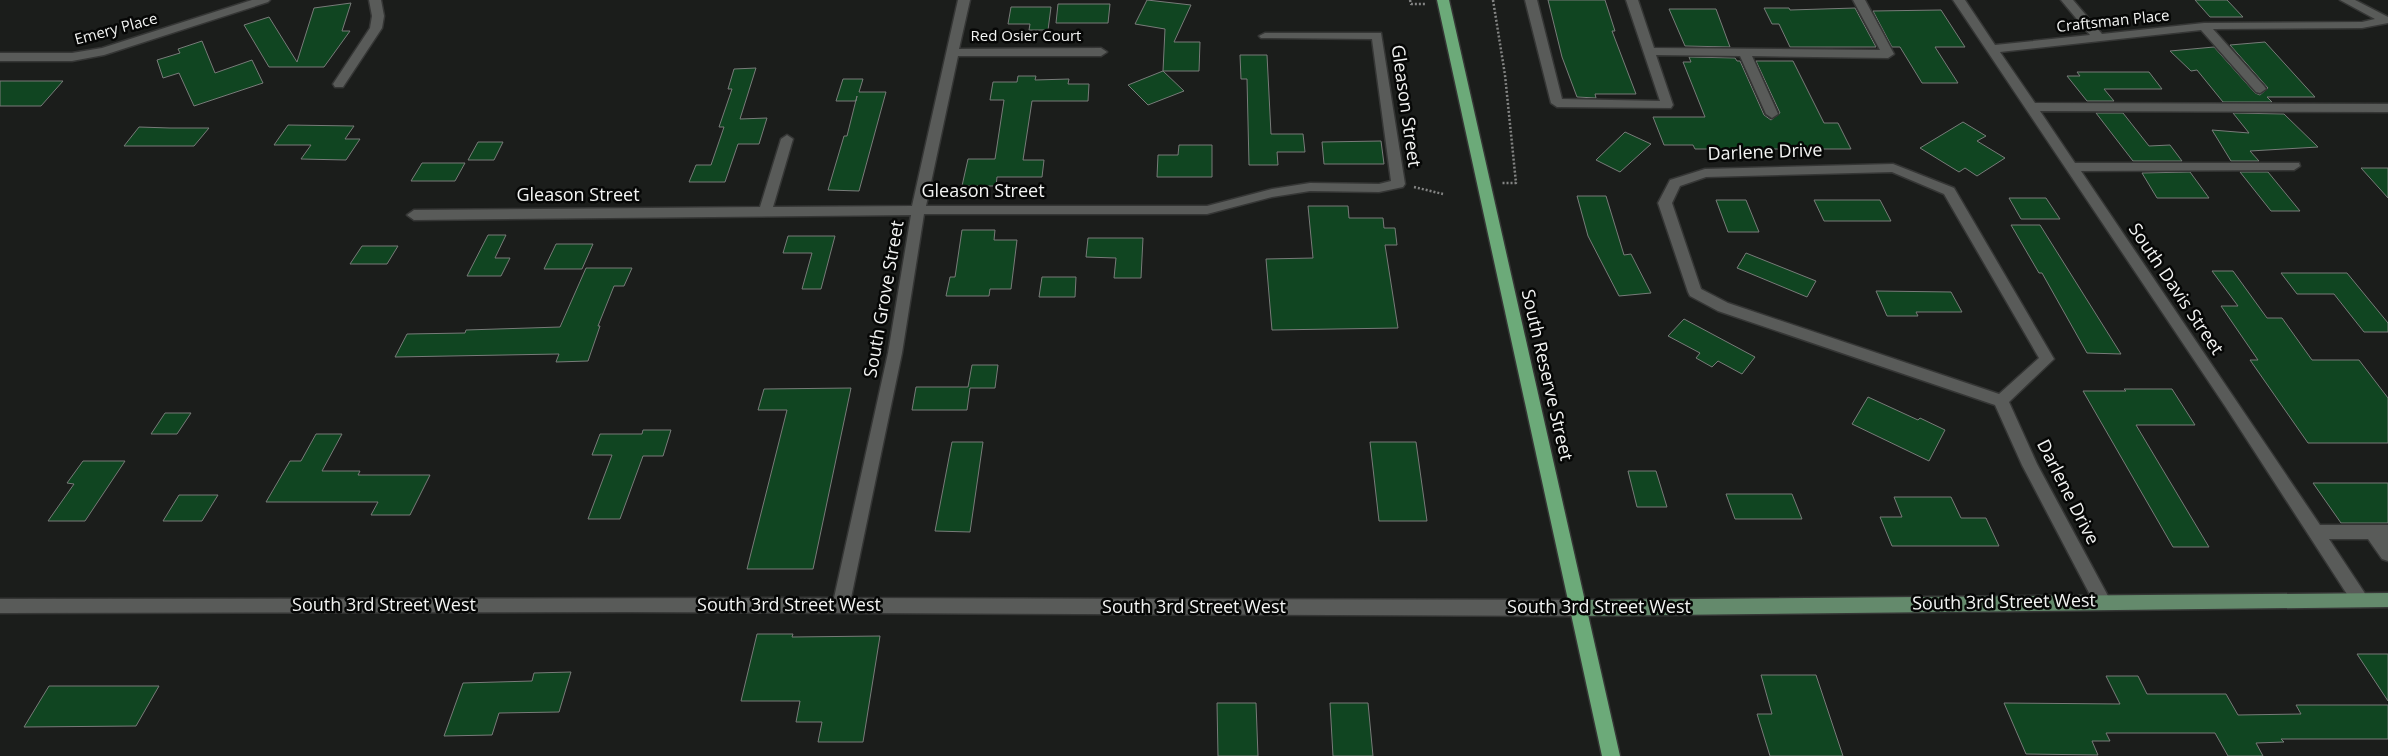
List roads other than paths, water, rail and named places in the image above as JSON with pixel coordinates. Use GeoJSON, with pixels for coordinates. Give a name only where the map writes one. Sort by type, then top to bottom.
{"type":"FeatureCollection","features":[{"type":"Feature","properties":{"kind":"highway","name":"South Reserve Street"},"geometry":{"type":"LineString","coordinates":[[1444,2],[1611,756]]}},
{"type":"Feature","properties":{"kind":"main road","name":"South 3rd Street West"},"geometry":{"type":"LineString","coordinates":[[1579,608],[2102,601],[2388,600]]}},
{"type":"Feature","properties":{"kind":"street","name":"Emery Place"},"geometry":{"type":"LineString","coordinates":[[0,57],[72,57],[104,51],[264,0]]}},
{"type":"Feature","properties":{"kind":"street"},"geometry":{"type":"LineString","coordinates":[[338,84],[376,28],[378,16],[375,0]]}},
{"type":"Feature","properties":{"kind":"street","name":"South Grove Street"},"geometry":{"type":"LineString","coordinates":[[842,605],[895,353],[918,210],[964,0]]}},
{"type":"Feature","properties":{"kind":"street"},"geometry":{"type":"LineString","coordinates":[[1532,0],[1557,103],[1668,105],[1632,0]]}},
{"type":"Feature","properties":{"kind":"street"},"geometry":{"type":"LineString","coordinates":[[1649,51],[1888,54],[1858,0]]}},
{"type":"Feature","properties":{"kind":"street","name":"South Davis Street"},"geometry":{"type":"LineString","coordinates":[[1959,0],[2360,600]]}},
{"type":"Feature","properties":{"kind":"street"},"geometry":{"type":"LineString","coordinates":[[2067,0],[2098,38]]}},
{"type":"Feature","properties":{"kind":"street","name":"Craftsman Place"},"geometry":{"type":"LineString","coordinates":[[1994,50],[2204,26],[2362,25],[2386,20],[2346,0]]}},
{"type":"Feature","properties":{"kind":"street"},"geometry":{"type":"LineString","coordinates":[[2204,26],[2260,89]]}},
{"type":"Feature","properties":{"kind":"street","name":"Gleason Street"},"geometry":{"type":"LineString","coordinates":[[414,215],[918,210],[1208,210],[1272,192],[1300,188],[1379,188],[1398,184],[1377,35],[1265,36]]}},
{"type":"Feature","properties":{"kind":"street","name":"Red Osier Court"},"geometry":{"type":"LineString","coordinates":[[951,53],[1101,52]]}},
{"type":"Feature","properties":{"kind":"street"},"geometry":{"type":"LineString","coordinates":[[1745,52],[1772,114]]}},
{"type":"Feature","properties":{"kind":"street"},"geometry":{"type":"LineString","coordinates":[[2032,108],[2388,108]]}},
{"type":"Feature","properties":{"kind":"street"},"geometry":{"type":"LineString","coordinates":[[764,212],[787,139]]}},
{"type":"Feature","properties":{"kind":"street"},"geometry":{"type":"LineString","coordinates":[[2071,167],[2294,166]]}},
{"type":"Feature","properties":{"kind":"street","name":"Darlene Drive"},"geometry":{"type":"LineString","coordinates":[[2001,401],[2047,359],[1949,191],[1893,168],[1705,173],[1675,183],[1665,203],[1695,292],[1723,307],[2001,401],[2030,465],[2102,601]]}},
{"type":"Feature","properties":{"kind":"street"},"geometry":{"type":"LineString","coordinates":[[2316,532],[2380,532],[2388,554]]}},
{"type":"Feature","properties":{"kind":"street","name":"South 3rd Street West"},"geometry":{"type":"LineString","coordinates":[[0,606],[842,605],[1579,608]]}}]}
